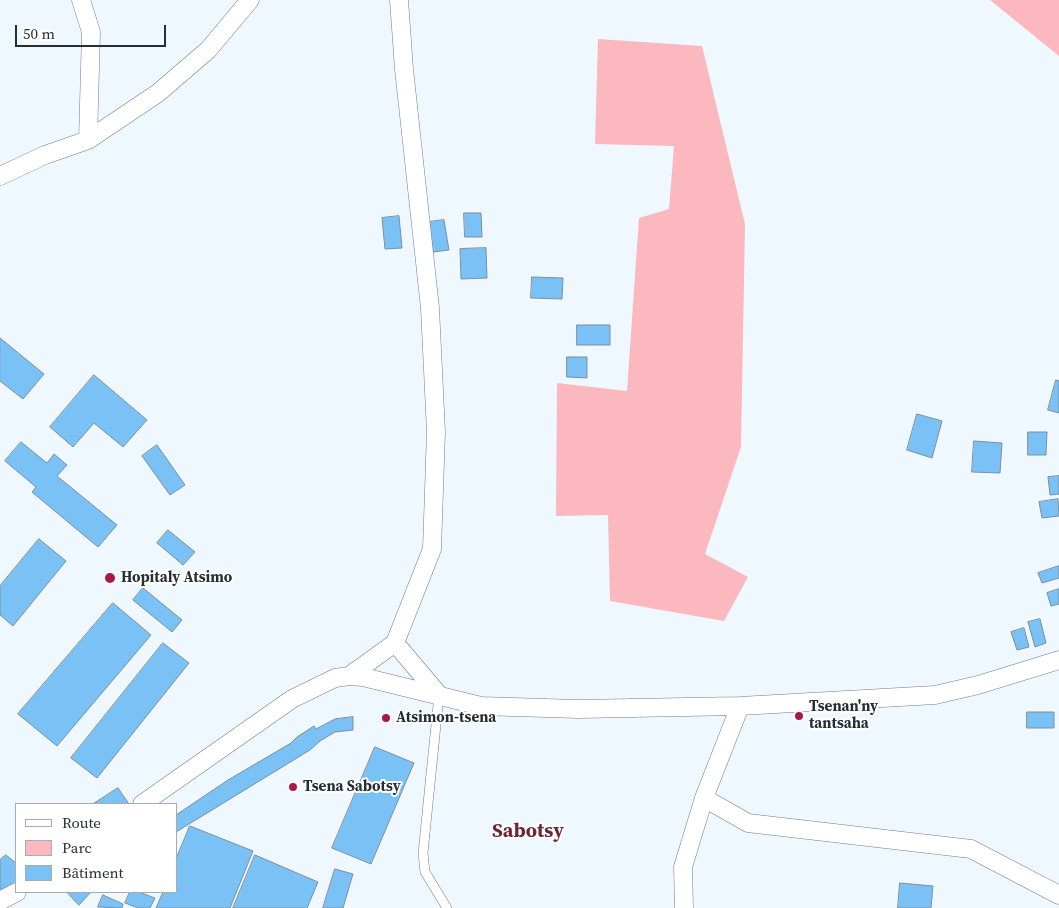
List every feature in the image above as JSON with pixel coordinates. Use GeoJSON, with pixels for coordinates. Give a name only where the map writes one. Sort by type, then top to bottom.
{"type":"FeatureCollection","features":[{"type":"Feature","properties":{"kind":"street"},"geometry":{"type":"LineString","coordinates":[[81,0],[91,32],[88,140]]}},
{"type":"Feature","properties":{"kind":"street"},"geometry":{"type":"LineString","coordinates":[[0,176],[45,155],[88,140],[158,93],[208,50],[250,0]]}},
{"type":"Feature","properties":{"kind":"street"},"geometry":{"type":"LineString","coordinates":[[349,676],[395,643],[432,549],[436,432],[430,308],[404,69],[399,0]]}},
{"type":"Feature","properties":{"kind":"street"},"geometry":{"type":"LineString","coordinates":[[395,643],[439,695]]}},
{"type":"Feature","properties":{"kind":"street"},"geometry":{"type":"LineString","coordinates":[[143,803],[292,699],[328,681],[349,676],[363,677],[480,706],[578,709],[740,706],[935,695],[970,688],[1059,660]]}},
{"type":"Feature","properties":{"kind":"street"},"geometry":{"type":"LineString","coordinates":[[684,908],[683,868],[704,798],[740,706]]}},
{"type":"Feature","properties":{"kind":"street"},"geometry":{"type":"LineString","coordinates":[[704,798],[748,823],[971,849],[1059,895]]}},
{"type":"Feature","properties":{"kind":"street"},"geometry":{"type":"LineString","coordinates":[[0,901],[15,893]]}},
{"type":"Feature","properties":{"kind":"lane"},"geometry":{"type":"LineString","coordinates":[[439,695],[423,853],[425,872],[447,908]]}},
{"type":"Feature","properties":{"kind":"green space"},"geometry":{"type":"Polygon","coordinates":[[[990,0],[1059,0],[1059,56],[990,0]]]}},
{"type":"Feature","properties":{"kind":"green space"},"geometry":{"type":"Polygon","coordinates":[[[598,39],[702,46],[745,224],[741,447],[705,554],[748,577],[724,621],[610,601],[608,515],[556,516],[557,383],[627,391],[639,218],[669,209],[674,146],[595,144],[598,39]]]}},
{"type":"Feature","properties":{"kind":"building"},"geometry":{"type":"Polygon","coordinates":[[[464,213],[481,213],[482,237],[465,237],[464,213]]]}},
{"type":"Feature","properties":{"kind":"building"},"geometry":{"type":"Polygon","coordinates":[[[399,216],[402,248],[385,249],[382,218],[399,216]]]}},
{"type":"Feature","properties":{"kind":"building"},"geometry":{"type":"Polygon","coordinates":[[[444,220],[449,250],[433,252],[428,222],[444,220]]]}},
{"type":"Feature","properties":{"kind":"building"},"geometry":{"type":"Polygon","coordinates":[[[486,248],[487,278],[461,279],[460,249],[486,248]]]}},
{"type":"Feature","properties":{"kind":"building"},"geometry":{"type":"Polygon","coordinates":[[[532,277],[563,278],[562,299],[531,298],[532,277]]]}},
{"type":"Feature","properties":{"kind":"building"},"geometry":{"type":"Polygon","coordinates":[[[577,325],[610,325],[610,345],[577,345],[577,325]]]}},
{"type":"Feature","properties":{"kind":"building"},"geometry":{"type":"Polygon","coordinates":[[[0,338],[44,374],[23,399],[0,381],[0,338]]]}},
{"type":"Feature","properties":{"kind":"building"},"geometry":{"type":"Polygon","coordinates":[[[567,357],[587,357],[587,378],[567,377],[567,357]]]}},
{"type":"Feature","properties":{"kind":"building"},"geometry":{"type":"Polygon","coordinates":[[[94,375],[147,420],[123,447],[94,423],[73,447],[50,427],[94,375]]]}},
{"type":"Feature","properties":{"kind":"building"},"geometry":{"type":"Polygon","coordinates":[[[1056,380],[1059,381],[1059,413],[1048,410],[1056,380]]]}},
{"type":"Feature","properties":{"kind":"building"},"geometry":{"type":"Polygon","coordinates":[[[917,414],[942,421],[932,458],[907,450],[917,414]]]}},
{"type":"Feature","properties":{"kind":"building"},"geometry":{"type":"Polygon","coordinates":[[[1028,432],[1047,432],[1046,455],[1028,455],[1028,432]]]}},
{"type":"Feature","properties":{"kind":"building"},"geometry":{"type":"Polygon","coordinates":[[[974,441],[1002,443],[1000,473],[972,472],[974,441]]]}},
{"type":"Feature","properties":{"kind":"building"},"geometry":{"type":"Polygon","coordinates":[[[21,442],[47,463],[54,454],[67,465],[57,476],[117,525],[98,547],[32,492],[36,487],[5,461],[21,442]]]}},
{"type":"Feature","properties":{"kind":"building"},"geometry":{"type":"Polygon","coordinates":[[[157,445],[185,485],[170,495],[142,456],[157,445]]]}},
{"type":"Feature","properties":{"kind":"building"},"geometry":{"type":"Polygon","coordinates":[[[1059,476],[1059,494],[1050,495],[1048,477],[1059,476]]]}},
{"type":"Feature","properties":{"kind":"building"},"geometry":{"type":"Polygon","coordinates":[[[1058,499],[1059,516],[1042,518],[1039,502],[1058,499]]]}},
{"type":"Feature","properties":{"kind":"building"},"geometry":{"type":"Polygon","coordinates":[[[168,530],[195,552],[183,565],[157,543],[168,530]]]}},
{"type":"Feature","properties":{"kind":"building"},"geometry":{"type":"Polygon","coordinates":[[[39,539],[66,561],[13,626],[0,615],[0,586],[39,539]]]}},
{"type":"Feature","properties":{"kind":"building"},"geometry":{"type":"Polygon","coordinates":[[[1059,566],[1059,578],[1042,583],[1038,573],[1059,566]]]}},
{"type":"Feature","properties":{"kind":"building"},"geometry":{"type":"Polygon","coordinates":[[[143,588],[182,620],[172,632],[133,600],[143,588]]]}},
{"type":"Feature","properties":{"kind":"building"},"geometry":{"type":"Polygon","coordinates":[[[1059,589],[1059,604],[1051,606],[1047,593],[1059,589]]]}},
{"type":"Feature","properties":{"kind":"building"},"geometry":{"type":"Polygon","coordinates":[[[113,603],[151,635],[57,746],[18,714],[113,603]]]}},
{"type":"Feature","properties":{"kind":"building"},"geometry":{"type":"Polygon","coordinates":[[[1040,619],[1046,643],[1035,647],[1028,622],[1040,619]]]}},
{"type":"Feature","properties":{"kind":"building"},"geometry":{"type":"Polygon","coordinates":[[[1024,628],[1029,647],[1017,650],[1011,632],[1024,628]]]}},
{"type":"Feature","properties":{"kind":"building"},"geometry":{"type":"Polygon","coordinates":[[[163,643],[189,663],[97,778],[71,758],[163,643]]]}},
{"type":"Feature","properties":{"kind":"building"},"geometry":{"type":"Polygon","coordinates":[[[1027,712],[1054,712],[1054,728],[1027,728],[1027,712]]]}},
{"type":"Feature","properties":{"kind":"building"},"geometry":{"type":"Polygon","coordinates":[[[353,717],[353,730],[335,732],[310,750],[178,831],[178,814],[228,780],[291,743],[314,726],[316,729],[335,719],[353,717]]]}},
{"type":"Feature","properties":{"kind":"building"},"geometry":{"type":"Polygon","coordinates":[[[375,747],[414,763],[371,864],[332,848],[375,747]]]}},
{"type":"Feature","properties":{"kind":"building"},"geometry":{"type":"Polygon","coordinates":[[[118,788],[128,803],[95,803],[118,788]]]}},
{"type":"Feature","properties":{"kind":"building"},"geometry":{"type":"Polygon","coordinates":[[[190,826],[253,851],[230,908],[156,908],[163,893],[178,893],[178,854],[190,826]]]}},
{"type":"Feature","properties":{"kind":"building"},"geometry":{"type":"Polygon","coordinates":[[[6,855],[15,862],[15,884],[7,890],[0,889],[0,860],[6,855]]]}},
{"type":"Feature","properties":{"kind":"building"},"geometry":{"type":"Polygon","coordinates":[[[255,855],[318,882],[307,908],[233,908],[255,855]]]}},
{"type":"Feature","properties":{"kind":"building"},"geometry":{"type":"Polygon","coordinates":[[[335,869],[353,874],[343,908],[323,908],[335,869]]]}},
{"type":"Feature","properties":{"kind":"building"},"geometry":{"type":"Polygon","coordinates":[[[900,883],[933,886],[931,908],[898,908],[900,883]]]}},
{"type":"Feature","properties":{"kind":"building"},"geometry":{"type":"Polygon","coordinates":[[[68,893],[90,893],[79,905],[68,893]]]}},
{"type":"Feature","properties":{"kind":"building"},"geometry":{"type":"Polygon","coordinates":[[[130,893],[142,893],[155,898],[150,908],[138,908],[125,903],[130,893]]]}},
{"type":"Feature","properties":{"kind":"building"},"geometry":{"type":"Polygon","coordinates":[[[103,895],[123,904],[122,908],[98,907],[103,895]]]}},
{"type":"Feature","properties":{"kind":"place","name":"Hopitaly Atsimo"},"geometry":{"type":"Point","coordinates":[110,578]}},
{"type":"Feature","properties":{"kind":"place","name":"Tsenan'ny tantsaha"},"geometry":{"type":"Point","coordinates":[799,716]}},
{"type":"Feature","properties":{"kind":"place","name":"Atsimon-tsena"},"geometry":{"type":"Point","coordinates":[386,718]}},
{"type":"Feature","properties":{"kind":"place","name":"Tsena Sabotsy"},"geometry":{"type":"Point","coordinates":[293,787]}},
{"type":"Feature","properties":{"kind":"district","name":"Sabotsy"},"geometry":{"type":"Point","coordinates":[528,832]}}]}
